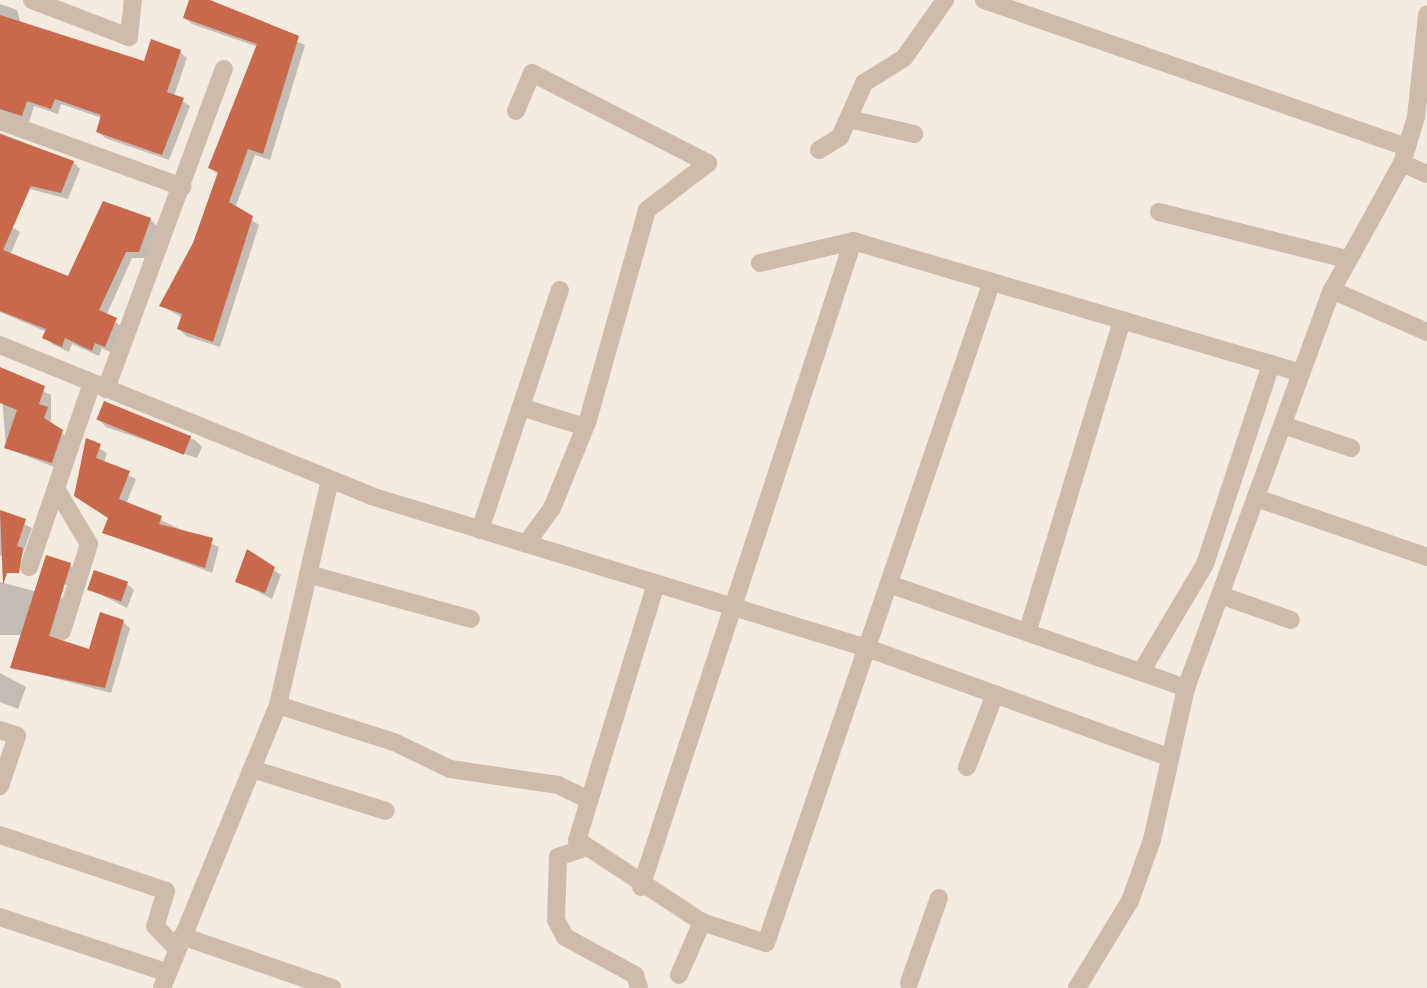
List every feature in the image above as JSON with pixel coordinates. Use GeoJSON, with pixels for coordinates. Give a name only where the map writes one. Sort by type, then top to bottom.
{"type":"FeatureCollection","features":[{"type":"Feature","properties":{"kind":"street"},"geometry":{"type":"LineString","coordinates":[[32,0],[129,37],[133,0]]}},
{"type":"Feature","properties":{"kind":"street"},"geometry":{"type":"LineString","coordinates":[[819,150],[840,137],[864,83],[904,58],[945,0]]}},
{"type":"Feature","properties":{"kind":"street"},"geometry":{"type":"LineString","coordinates":[[984,0],[1404,155],[1427,174]]}},
{"type":"Feature","properties":{"kind":"street"},"geometry":{"type":"LineString","coordinates":[[1077,988],[1130,901],[1152,840],[1168,757],[1186,688],[1259,499],[1299,372],[1346,259],[1404,155],[1427,15]]}},
{"type":"Feature","properties":{"kind":"street"},"geometry":{"type":"LineString","coordinates":[[29,567],[56,489],[182,187],[224,69]]}},
{"type":"Feature","properties":{"kind":"street"},"geometry":{"type":"LineString","coordinates":[[516,111],[532,73],[708,163],[647,210],[585,427],[552,508],[526,544]]}},
{"type":"Feature","properties":{"kind":"street"},"geometry":{"type":"LineString","coordinates":[[849,119],[914,134]]}},
{"type":"Feature","properties":{"kind":"street"},"geometry":{"type":"LineString","coordinates":[[0,121],[182,187]]}},
{"type":"Feature","properties":{"kind":"street"},"geometry":{"type":"LineString","coordinates":[[1159,212],[1346,259]]}},
{"type":"Feature","properties":{"kind":"street"},"geometry":{"type":"LineString","coordinates":[[641,887],[729,611],[853,241]]}},
{"type":"Feature","properties":{"kind":"street"},"geometry":{"type":"LineString","coordinates":[[760,263],[853,241],[1299,372]]}},
{"type":"Feature","properties":{"kind":"street"},"geometry":{"type":"LineString","coordinates":[[655,587],[577,840],[641,887],[702,922],[766,943],[867,648],[892,585],[991,284]]}},
{"type":"Feature","properties":{"kind":"street"},"geometry":{"type":"LineString","coordinates":[[480,530],[560,290]]}},
{"type":"Feature","properties":{"kind":"street"},"geometry":{"type":"LineString","coordinates":[[1332,290],[1427,332]]}},
{"type":"Feature","properties":{"kind":"street"},"geometry":{"type":"LineString","coordinates":[[1028,630],[1122,320]]}},
{"type":"Feature","properties":{"kind":"street"},"geometry":{"type":"LineString","coordinates":[[0,345],[330,480],[729,611],[867,648],[1168,757]]}},
{"type":"Feature","properties":{"kind":"street"},"geometry":{"type":"LineString","coordinates":[[1141,672],[1205,564],[1271,364]]}},
{"type":"Feature","properties":{"kind":"street"},"geometry":{"type":"LineString","coordinates":[[521,407],[585,427]]}},
{"type":"Feature","properties":{"kind":"street"},"geometry":{"type":"LineString","coordinates":[[1283,425],[1351,448]]}},
{"type":"Feature","properties":{"kind":"street"},"geometry":{"type":"LineString","coordinates":[[0,917],[165,980],[278,705],[330,480]]}},
{"type":"Feature","properties":{"kind":"street"},"geometry":{"type":"LineString","coordinates":[[56,489],[89,544],[62,631]]}},
{"type":"Feature","properties":{"kind":"street"},"geometry":{"type":"LineString","coordinates":[[1259,499],[1427,557]]}},
{"type":"Feature","properties":{"kind":"street"},"geometry":{"type":"LineString","coordinates":[[308,574],[471,619]]}},
{"type":"Feature","properties":{"kind":"street"},"geometry":{"type":"LineString","coordinates":[[892,585],[1028,630],[1186,688]]}},
{"type":"Feature","properties":{"kind":"street"},"geometry":{"type":"LineString","coordinates":[[1220,595],[1291,620]]}},
{"type":"Feature","properties":{"kind":"street"},"geometry":{"type":"LineString","coordinates":[[967,767],[995,694]]}},
{"type":"Feature","properties":{"kind":"street"},"geometry":{"type":"LineString","coordinates":[[278,705],[394,742],[450,769],[558,785],[589,800]]}},
{"type":"Feature","properties":{"kind":"street"},"geometry":{"type":"LineString","coordinates":[[0,730],[17,736],[0,786]]}},
{"type":"Feature","properties":{"kind":"street"},"geometry":{"type":"LineString","coordinates":[[252,769],[386,811]]}},
{"type":"Feature","properties":{"kind":"street"},"geometry":{"type":"LineString","coordinates":[[0,835],[166,891],[155,926],[180,943],[332,988]]}},
{"type":"Feature","properties":{"kind":"street"},"geometry":{"type":"LineString","coordinates":[[587,847],[558,857],[556,920],[565,937],[635,975],[639,988]]}},
{"type":"Feature","properties":{"kind":"street"},"geometry":{"type":"LineString","coordinates":[[913,986],[939,898]]}},
{"type":"Feature","properties":{"kind":"street"},"geometry":{"type":"LineString","coordinates":[[679,975],[702,922]]}},
{"type":"Feature","properties":{"kind":"building"},"geometry":{"type":"Polygon","coordinates":[[[189,0],[210,0],[299,36],[263,154],[248,149],[229,202],[253,216],[213,342],[177,329],[182,314],[159,306],[193,243],[218,172],[208,168],[257,44],[183,18],[189,0]]]}},
{"type":"Feature","properties":{"kind":"building"},"geometry":{"type":"Polygon","coordinates":[[[0,15],[144,61],[151,39],[181,50],[167,92],[184,98],[162,155],[96,132],[101,115],[55,99],[51,109],[27,101],[22,116],[0,109],[0,15]]]}},
{"type":"Feature","properties":{"kind":"building"},"geometry":{"type":"Polygon","coordinates":[[[0,134],[74,161],[61,193],[31,186],[3,250],[68,276],[103,201],[151,218],[139,252],[126,252],[99,310],[117,318],[105,347],[95,343],[92,351],[65,338],[62,347],[42,338],[46,329],[0,311],[0,134]]]}},
{"type":"Feature","properties":{"kind":"building"},"geometry":{"type":"Polygon","coordinates":[[[0,367],[45,386],[39,404],[48,407],[44,418],[63,430],[52,463],[4,448],[17,410],[0,403],[0,367]]]}},
{"type":"Feature","properties":{"kind":"building"},"geometry":{"type":"Polygon","coordinates":[[[104,401],[191,436],[184,455],[97,420],[104,401]]]}},
{"type":"Feature","properties":{"kind":"building"},"geometry":{"type":"Polygon","coordinates":[[[86,438],[101,444],[96,458],[130,471],[119,499],[162,516],[159,524],[213,538],[205,568],[102,533],[108,518],[74,496],[86,438]]]}},
{"type":"Feature","properties":{"kind":"building"},"geometry":{"type":"Polygon","coordinates":[[[0,510],[26,519],[17,546],[23,548],[19,573],[7,573],[3,585],[0,510]]]}},
{"type":"Feature","properties":{"kind":"building"},"geometry":{"type":"Polygon","coordinates":[[[247,549],[275,567],[265,593],[235,582],[247,549]]]}},
{"type":"Feature","properties":{"kind":"building"},"geometry":{"type":"Polygon","coordinates":[[[46,555],[71,563],[49,636],[89,649],[100,612],[124,620],[105,688],[10,668],[46,555]]]}},
{"type":"Feature","properties":{"kind":"building"},"geometry":{"type":"Polygon","coordinates":[[[94,570],[128,582],[121,602],[87,590],[94,570]]]}}]}
